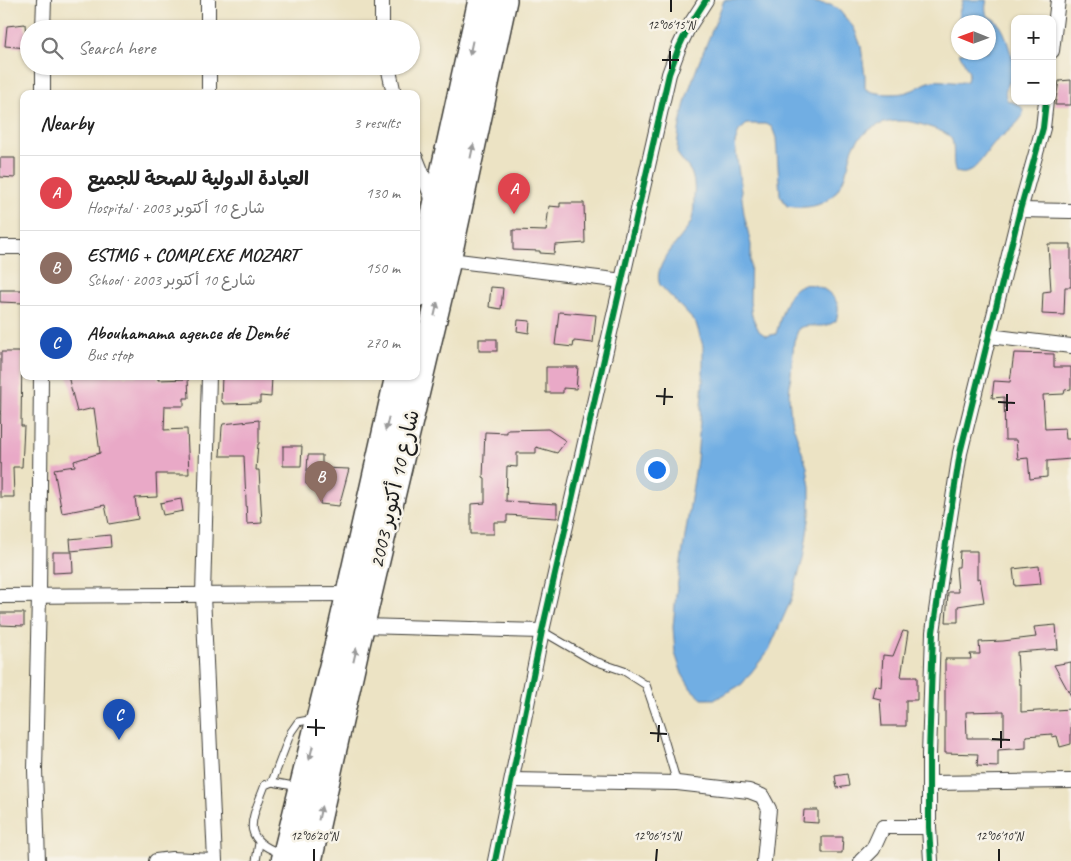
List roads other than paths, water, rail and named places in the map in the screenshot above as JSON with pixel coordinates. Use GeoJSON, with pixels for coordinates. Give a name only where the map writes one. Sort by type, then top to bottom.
{"type":"FeatureCollection","features":[{"type":"Feature","properties":{"kind":"highway","name":"شارع 10 أكتوبر 2003"},"geometry":{"type":"LineString","coordinates":[[420,307],[436,206],[481,0]]}},
{"type":"Feature","properties":{"kind":"highway","name":"شارع 10 أكتوبر 2003"},"geometry":{"type":"LineString","coordinates":[[420,284],[504,0]]}},
{"type":"Feature","properties":{"kind":"highway","name":"شارع 10 أكتوبر 2003"},"geometry":{"type":"LineString","coordinates":[[285,858],[320,718],[397,380]]}},
{"type":"Feature","properties":{"kind":"highway","name":"شارع 10 أكتوبر 2003"},"geometry":{"type":"LineString","coordinates":[[309,861],[356,649],[363,626],[407,380]]}},
{"type":"Feature","properties":{"kind":"street"},"geometry":{"type":"LineString","coordinates":[[43,20],[44,0]]}},
{"type":"Feature","properties":{"kind":"street"},"geometry":{"type":"LineString","coordinates":[[208,0],[208,20]]}},
{"type":"Feature","properties":{"kind":"street"},"geometry":{"type":"LineString","coordinates":[[382,0],[382,20]]}},
{"type":"Feature","properties":{"kind":"street"},"geometry":{"type":"LineString","coordinates":[[495,861],[542,631],[670,74],[688,28],[706,0]]}},
{"type":"Feature","properties":{"kind":"street"},"geometry":{"type":"LineString","coordinates":[[1056,17],[1058,0]]}},
{"type":"Feature","properties":{"kind":"street"},"geometry":{"type":"LineString","coordinates":[[43,75],[43,90]]}},
{"type":"Feature","properties":{"kind":"street"},"geometry":{"type":"LineString","coordinates":[[209,75],[209,90]]}},
{"type":"Feature","properties":{"kind":"street"},"geometry":{"type":"LineString","coordinates":[[390,75],[393,90]]}},
{"type":"Feature","properties":{"kind":"street"},"geometry":{"type":"LineString","coordinates":[[931,861],[929,827],[933,632],[960,454],[1042,128],[1045,105]]}},
{"type":"Feature","properties":{"kind":"street"},"geometry":{"type":"LineString","coordinates":[[420,168],[436,206]]}},
{"type":"Feature","properties":{"kind":"street"},"geometry":{"type":"LineString","coordinates":[[1020,210],[1071,211]]}},
{"type":"Feature","properties":{"kind":"street"},"geometry":{"type":"LineString","coordinates":[[0,246],[20,247]]}},
{"type":"Feature","properties":{"kind":"street"},"geometry":{"type":"LineString","coordinates":[[429,257],[623,281]]}},
{"type":"Feature","properties":{"kind":"street"},"geometry":{"type":"LineString","coordinates":[[989,336],[1071,346]]}},
{"type":"Feature","properties":{"kind":"street"},"geometry":{"type":"LineString","coordinates":[[38,861],[34,770],[39,596],[41,380]]}},
{"type":"Feature","properties":{"kind":"street"},"geometry":{"type":"LineString","coordinates":[[156,861],[172,859],[213,861],[203,595],[209,380]]}},
{"type":"Feature","properties":{"kind":"street"},"geometry":{"type":"LineString","coordinates":[[0,596],[349,594]]}},
{"type":"Feature","properties":{"kind":"street"},"geometry":{"type":"LineString","coordinates":[[363,626],[542,631]]}},
{"type":"Feature","properties":{"kind":"street"},"geometry":{"type":"LineString","coordinates":[[512,780],[677,783],[749,791],[762,796],[769,809],[764,861]]}},
{"type":"Feature","properties":{"kind":"street"},"geometry":{"type":"LineString","coordinates":[[930,783],[1071,781]]}},
{"type":"Feature","properties":{"kind":"street"},"geometry":{"type":"LineString","coordinates":[[861,861],[873,849],[883,827],[929,827]]}},
{"type":"Feature","properties":{"kind":"lane"},"geometry":{"type":"LineString","coordinates":[[542,631],[592,660],[624,671],[646,685],[677,783]]}},
{"type":"Feature","properties":{"kind":"lane"},"geometry":{"type":"LineString","coordinates":[[272,782],[291,732],[298,722],[320,718]]}},
{"type":"Feature","properties":{"kind":"lane"},"geometry":{"type":"LineString","coordinates":[[285,858],[259,843],[253,833],[252,822],[265,785],[272,782],[302,788]]}},
{"type":"Feature","properties":{"kind":"lane"},"geometry":{"type":"LineString","coordinates":[[256,861],[259,843]]}},
{"type":"Feature","properties":{"kind":"water"},"geometry":{"type":"Polygon","coordinates":[[[724,0],[799,0],[831,5],[839,10],[854,28],[861,46],[865,88],[879,93],[903,93],[932,81],[967,81],[969,72],[963,60],[996,60],[996,21],[1003,31],[1011,53],[1011,78],[1007,87],[1006,96],[1011,105],[1018,105],[1023,110],[1019,121],[994,143],[975,167],[965,173],[956,172],[951,138],[945,133],[920,124],[902,121],[893,121],[876,126],[855,144],[838,189],[825,201],[808,207],[787,206],[780,195],[776,138],[772,127],[765,124],[747,124],[739,131],[735,143],[744,214],[751,245],[750,302],[752,316],[759,331],[766,336],[776,334],[783,309],[789,297],[796,288],[802,285],[814,285],[827,291],[836,301],[838,309],[836,321],[822,326],[799,328],[794,341],[789,396],[791,419],[807,467],[810,488],[810,514],[803,559],[791,600],[769,650],[742,684],[716,699],[702,699],[691,689],[682,674],[675,653],[673,627],[676,594],[697,460],[703,380],[703,346],[696,323],[660,285],[658,277],[663,261],[687,229],[692,219],[694,181],[690,170],[677,153],[682,114],[694,75],[724,0]]]}},
{"type":"Feature","properties":{"kind":"water"},"geometry":{"type":"Polygon","coordinates":[[[963,0],[987,0],[987,14],[958,15],[963,0]]]}},
{"type":"Feature","properties":{"kind":"place","name":"العيادة الدولية للصحة للجميع"},"geometry":{"type":"Point","coordinates":[514,214]}},
{"type":"Feature","properties":{"kind":"place","name":"ESTMG + COMPLEXE MOZART"},"geometry":{"type":"Point","coordinates":[321,502]}},
{"type":"Feature","properties":{"kind":"place","name":"Abouhamama agence de Dembé"},"geometry":{"type":"Point","coordinates":[119,740]}}]}
